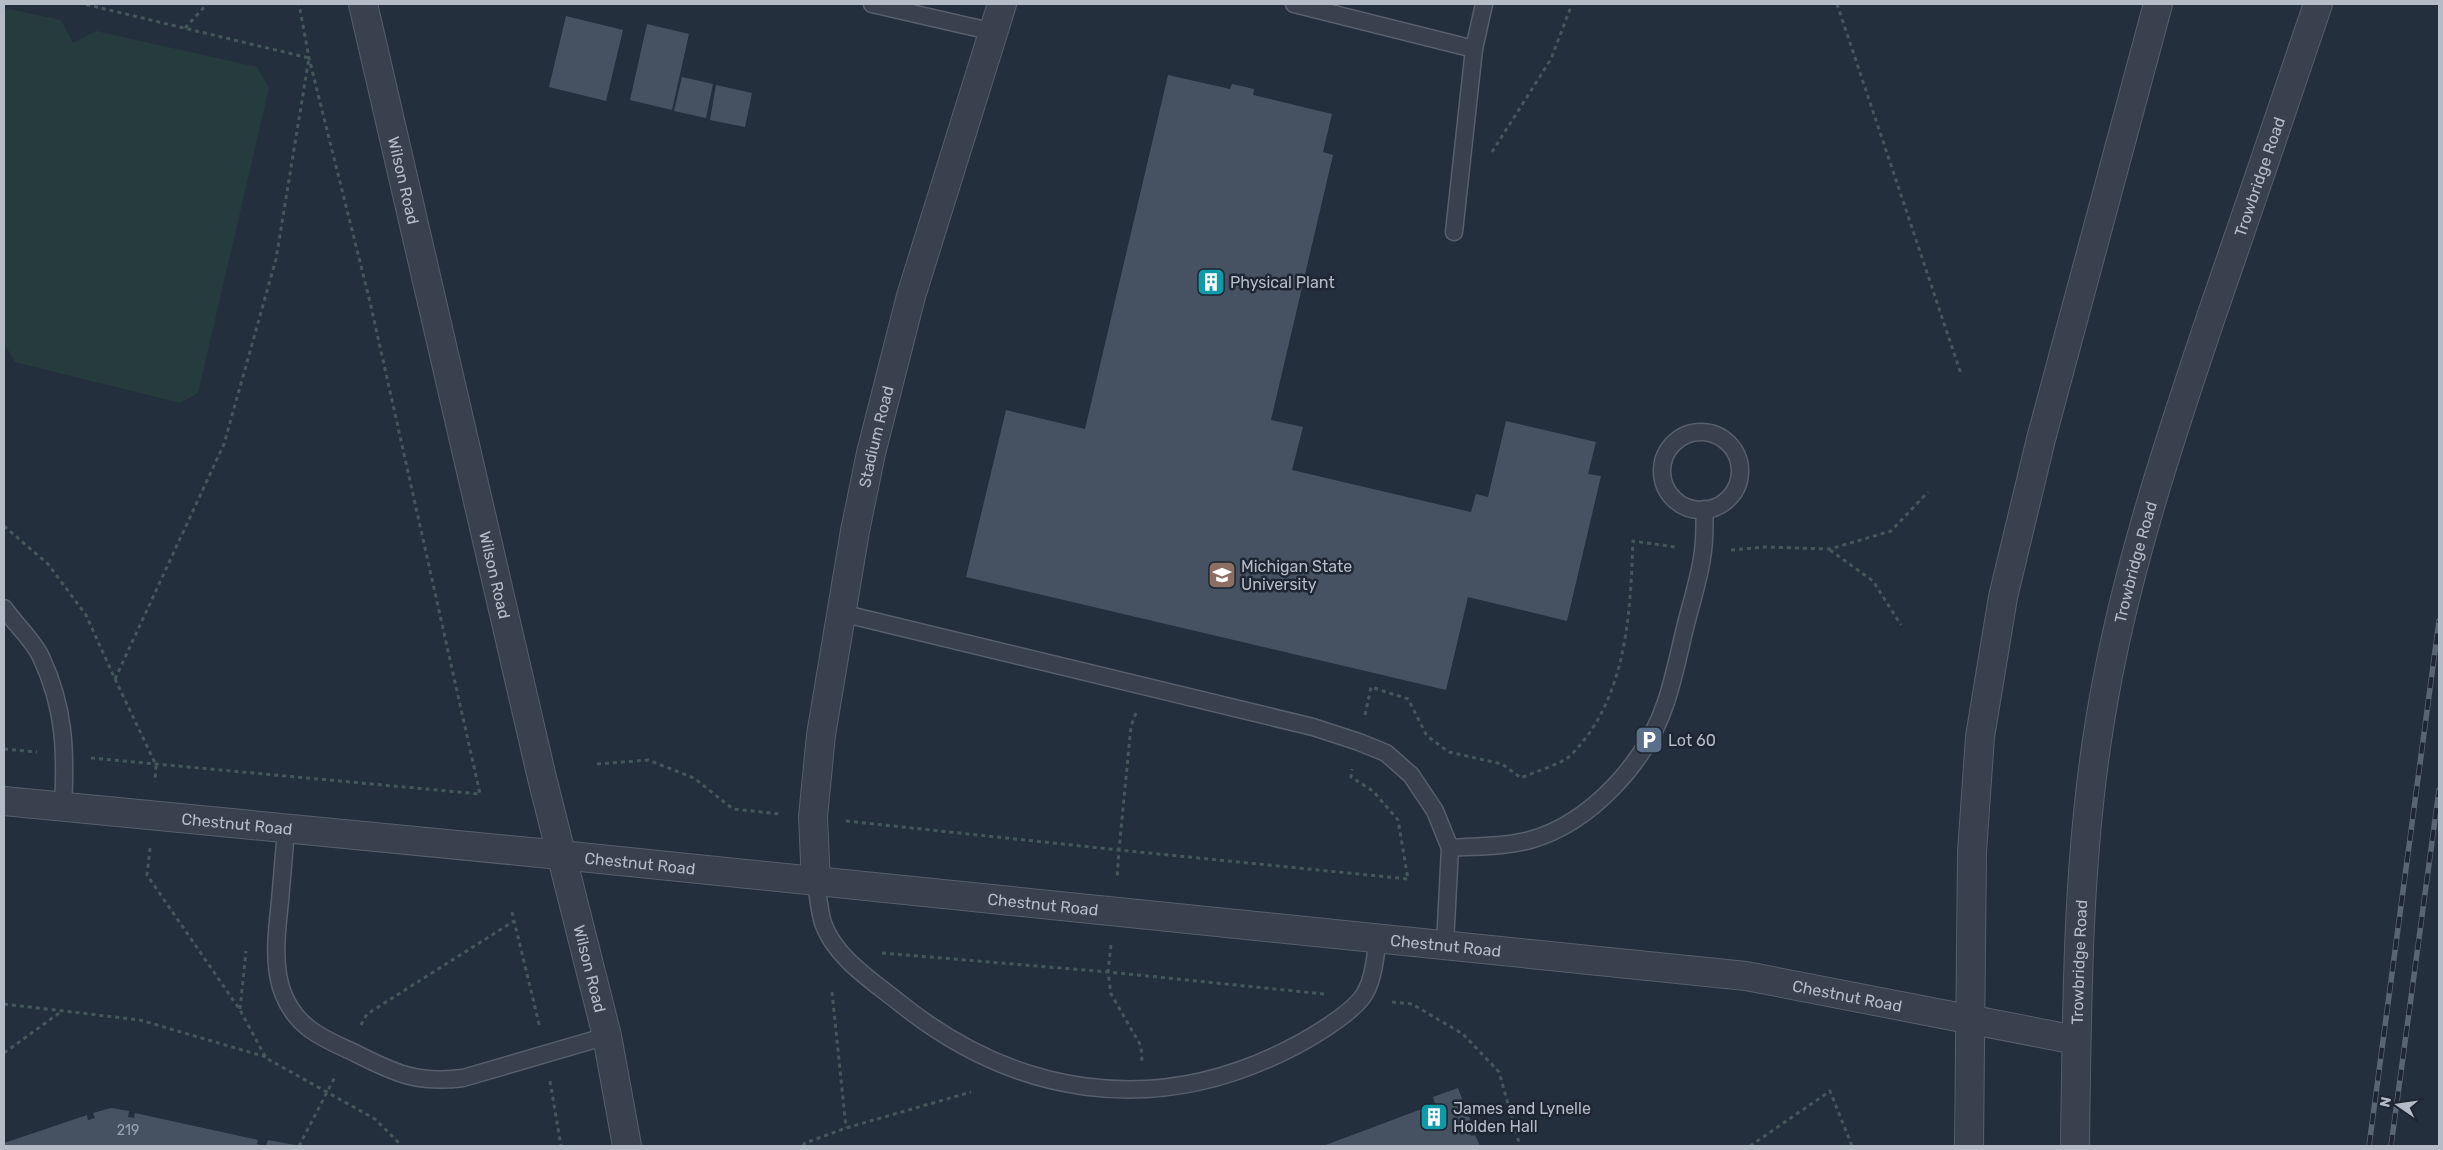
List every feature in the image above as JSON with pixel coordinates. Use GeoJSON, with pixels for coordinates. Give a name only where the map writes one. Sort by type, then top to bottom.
{"type":"FeatureCollection","features":[{"type":"Feature","properties":{"kind":"street","name":"Wilson Road"},"geometry":{"type":"LineString","coordinates":[[363,4],[561,855],[607,1036],[627,1146]]}},
{"type":"Feature","properties":{"kind":"street","name":"Stadium Road"},"geometry":{"type":"LineString","coordinates":[[816,882],[813,818],[821,735],[854,531],[871,453],[911,296],[1002,4]]}},
{"type":"Feature","properties":{"kind":"street"},"geometry":{"type":"LineString","coordinates":[[1969,1146],[1972,852],[1980,737],[2003,597],[2041,439],[2158,4]]}},
{"type":"Feature","properties":{"kind":"street","name":"Trowbridge Road"},"geometry":{"type":"LineString","coordinates":[[2075,1146],[2076,1040],[2085,853],[2100,722],[2127,583],[2168,444],[2318,4]]}},
{"type":"Feature","properties":{"kind":"street","name":"Chestnut Road"},"geometry":{"type":"LineString","coordinates":[[4,801],[1378,937],[1746,976],[2076,1040]]}},
{"type":"Feature","properties":{"kind":"lane"},"geometry":{"type":"LineString","coordinates":[[872,4],[994,32]]}},
{"type":"Feature","properties":{"kind":"lane"},"geometry":{"type":"LineString","coordinates":[[1294,4],[1474,49]]}},
{"type":"Feature","properties":{"kind":"lane"},"geometry":{"type":"LineString","coordinates":[[1454,232],[1474,49],[1484,4]]}},
{"type":"Feature","properties":{"kind":"lane"},"geometry":{"type":"LineString","coordinates":[[1704,432],[1717,435],[1728,442],[1736,452],[1740,464],[1740,476],[1732,494],[1717,506],[1705,509],[1692,509],[1680,504],[1671,495],[1665,484],[1662,471],[1670,447],[1680,438],[1691,433],[1704,432]]}},
{"type":"Feature","properties":{"kind":"lane"},"geometry":{"type":"LineString","coordinates":[[1450,848],[1530,840],[1580,815],[1623,777],[1650,737],[1666,702],[1703,552],[1705,509]]}},
{"type":"Feature","properties":{"kind":"lane"},"geometry":{"type":"LineString","coordinates":[[4,608],[40,656],[60,711],[66,755],[63,807]]}},
{"type":"Feature","properties":{"kind":"lane"},"geometry":{"type":"LineString","coordinates":[[841,613],[1313,727],[1386,753],[1411,775],[1435,811],[1450,848],[1444,944]]}},
{"type":"Feature","properties":{"kind":"lane"},"geometry":{"type":"LineString","coordinates":[[286,830],[275,955],[277,976],[284,996],[295,1014],[310,1029],[348,1050],[401,1075],[420,1080],[463,1078],[607,1036]]}},
{"type":"Feature","properties":{"kind":"lane"},"geometry":{"type":"LineString","coordinates":[[816,882],[824,924],[838,949],[908,1009],[940,1033],[975,1053],[1012,1069],[1051,1080],[1089,1087],[1144,1089],[1184,1085],[1223,1076],[1261,1063],[1297,1045],[1331,1023],[1362,998],[1374,969],[1378,937]]}},
{"type":"Feature","properties":{"kind":"path"},"geometry":{"type":"LineString","coordinates":[[84,4],[309,58]]}},
{"type":"Feature","properties":{"kind":"path"},"geometry":{"type":"LineString","coordinates":[[185,28],[207,4]]}},
{"type":"Feature","properties":{"kind":"path"},"geometry":{"type":"LineString","coordinates":[[4,748],[156,765],[480,794],[372,312],[309,58],[299,4]]}},
{"type":"Feature","properties":{"kind":"path"},"geometry":{"type":"LineString","coordinates":[[1489,157],[1552,59],[1572,4]]}},
{"type":"Feature","properties":{"kind":"path"},"geometry":{"type":"LineString","coordinates":[[1836,4],[1961,374]]}},
{"type":"Feature","properties":{"kind":"path"},"geometry":{"type":"LineString","coordinates":[[115,679],[224,444],[276,258],[309,58]]}},
{"type":"Feature","properties":{"kind":"path"},"geometry":{"type":"LineString","coordinates":[[1145,686],[1131,726],[1120,850],[1408,879],[1398,820],[1373,791],[1351,777],[1371,688],[1408,699],[1427,736],[1449,752],[1502,764],[1521,778],[1569,757],[1594,725],[1616,679],[1630,619],[1633,541],[1703,552],[1765,547],[1830,549],[1891,531],[1928,492]]}},
{"type":"Feature","properties":{"kind":"path"},"geometry":{"type":"LineString","coordinates":[[4,526],[48,564],[86,614],[156,765],[147,875],[240,1010],[266,1058]]}},
{"type":"Feature","properties":{"kind":"path"},"geometry":{"type":"LineString","coordinates":[[1830,549],[1873,581],[1901,626]]}},
{"type":"Feature","properties":{"kind":"path"},"geometry":{"type":"LineString","coordinates":[[299,1146],[367,1014],[514,921]]}},
{"type":"Feature","properties":{"kind":"path"},"geometry":{"type":"LineString","coordinates":[[838,949],[1108,972],[1412,1004],[1463,1034],[1499,1072],[1520,1146]]}},
{"type":"Feature","properties":{"kind":"path"},"geometry":{"type":"LineString","coordinates":[[832,992],[846,1128]]}},
{"type":"Feature","properties":{"kind":"path"},"geometry":{"type":"LineString","coordinates":[[4,1004],[140,1020],[266,1058],[374,1119],[402,1146]]}},
{"type":"Feature","properties":{"kind":"path"},"geometry":{"type":"LineString","coordinates":[[4,1052],[62,1011]]}},
{"type":"Feature","properties":{"kind":"path"},"geometry":{"type":"LineString","coordinates":[[1750,1146],[1830,1091],[1852,1146]]}},
{"type":"Feature","properties":{"kind":"path"},"geometry":{"type":"LineString","coordinates":[[803,1146],[805,1143],[846,1128],[971,1092]]}},
{"type":"Feature","properties":{"kind":"green space"},"geometry":{"type":"Polygon","coordinates":[[[4,8],[61,20],[73,43],[96,31],[257,67],[269,88],[198,393],[180,403],[15,362],[4,343],[4,8]]]}},
{"type":"Feature","properties":{"kind":"building"},"geometry":{"type":"Polygon","coordinates":[[[566,16],[623,30],[606,101],[549,87],[566,16]]]}},
{"type":"Feature","properties":{"kind":"building"},"geometry":{"type":"Polygon","coordinates":[[[647,24],[689,34],[672,110],[630,100],[647,24]]]}},
{"type":"Feature","properties":{"kind":"building","name":"Physical Plant"},"geometry":{"type":"Polygon","coordinates":[[[1168,75],[1230,89],[1232,84],[1254,89],[1253,95],[1332,114],[1323,152],[1333,155],[1271,420],[1303,427],[1292,470],[1471,512],[1476,494],[1488,497],[1506,421],[1596,442],[1588,474],[1601,476],[1567,621],[1468,597],[1446,690],[966,577],[1006,410],[1085,429],[1168,75]]]}},
{"type":"Feature","properties":{"kind":"building"},"geometry":{"type":"Polygon","coordinates":[[[682,77],[713,84],[706,118],[674,111],[682,77]]]}},
{"type":"Feature","properties":{"kind":"building"},"geometry":{"type":"Polygon","coordinates":[[[716,85],[752,93],[745,127],[710,120],[716,85]]]}},
{"type":"Feature","properties":{"kind":"building","name":"James and Lynelle Holden Hall"},"geometry":{"type":"Polygon","coordinates":[[[1458,1088],[1474,1130],[1470,1132],[1471,1136],[1475,1135],[1480,1146],[1323,1146],[1435,1104],[1433,1097],[1458,1088]]]}},
{"type":"Feature","properties":{"kind":"building"},"geometry":{"type":"Polygon","coordinates":[[[111,1108],[129,1111],[128,1117],[134,1118],[135,1113],[258,1140],[257,1144],[263,1146],[4,1146],[4,1143],[87,1115],[88,1120],[95,1118],[93,1113],[111,1108]]]}},
{"type":"Feature","properties":{"kind":"building"},"geometry":{"type":"Polygon","coordinates":[[[268,1140],[295,1145],[295,1146],[266,1146],[268,1140]]]}},
{"type":"Feature","properties":{"kind":"railway"},"geometry":{"type":"LineString","coordinates":[[2369,1146],[2439,621]]}},
{"type":"Feature","properties":{"kind":"railway"},"geometry":{"type":"LineString","coordinates":[[2391,1146],[2439,790]]}},
{"type":"Feature","properties":{"kind":"place","name":"Physical Plant"},"geometry":{"type":"Point","coordinates":[1211,282]}},
{"type":"Feature","properties":{"kind":"place","name":"Michigan State University"},"geometry":{"type":"Point","coordinates":[1222,575]}},
{"type":"Feature","properties":{"kind":"place","name":"Lot 60"},"geometry":{"type":"Point","coordinates":[1649,740]}},
{"type":"Feature","properties":{"kind":"place","name":"James and Lynelle Holden Hall"},"geometry":{"type":"Point","coordinates":[1434,1117]}}]}
